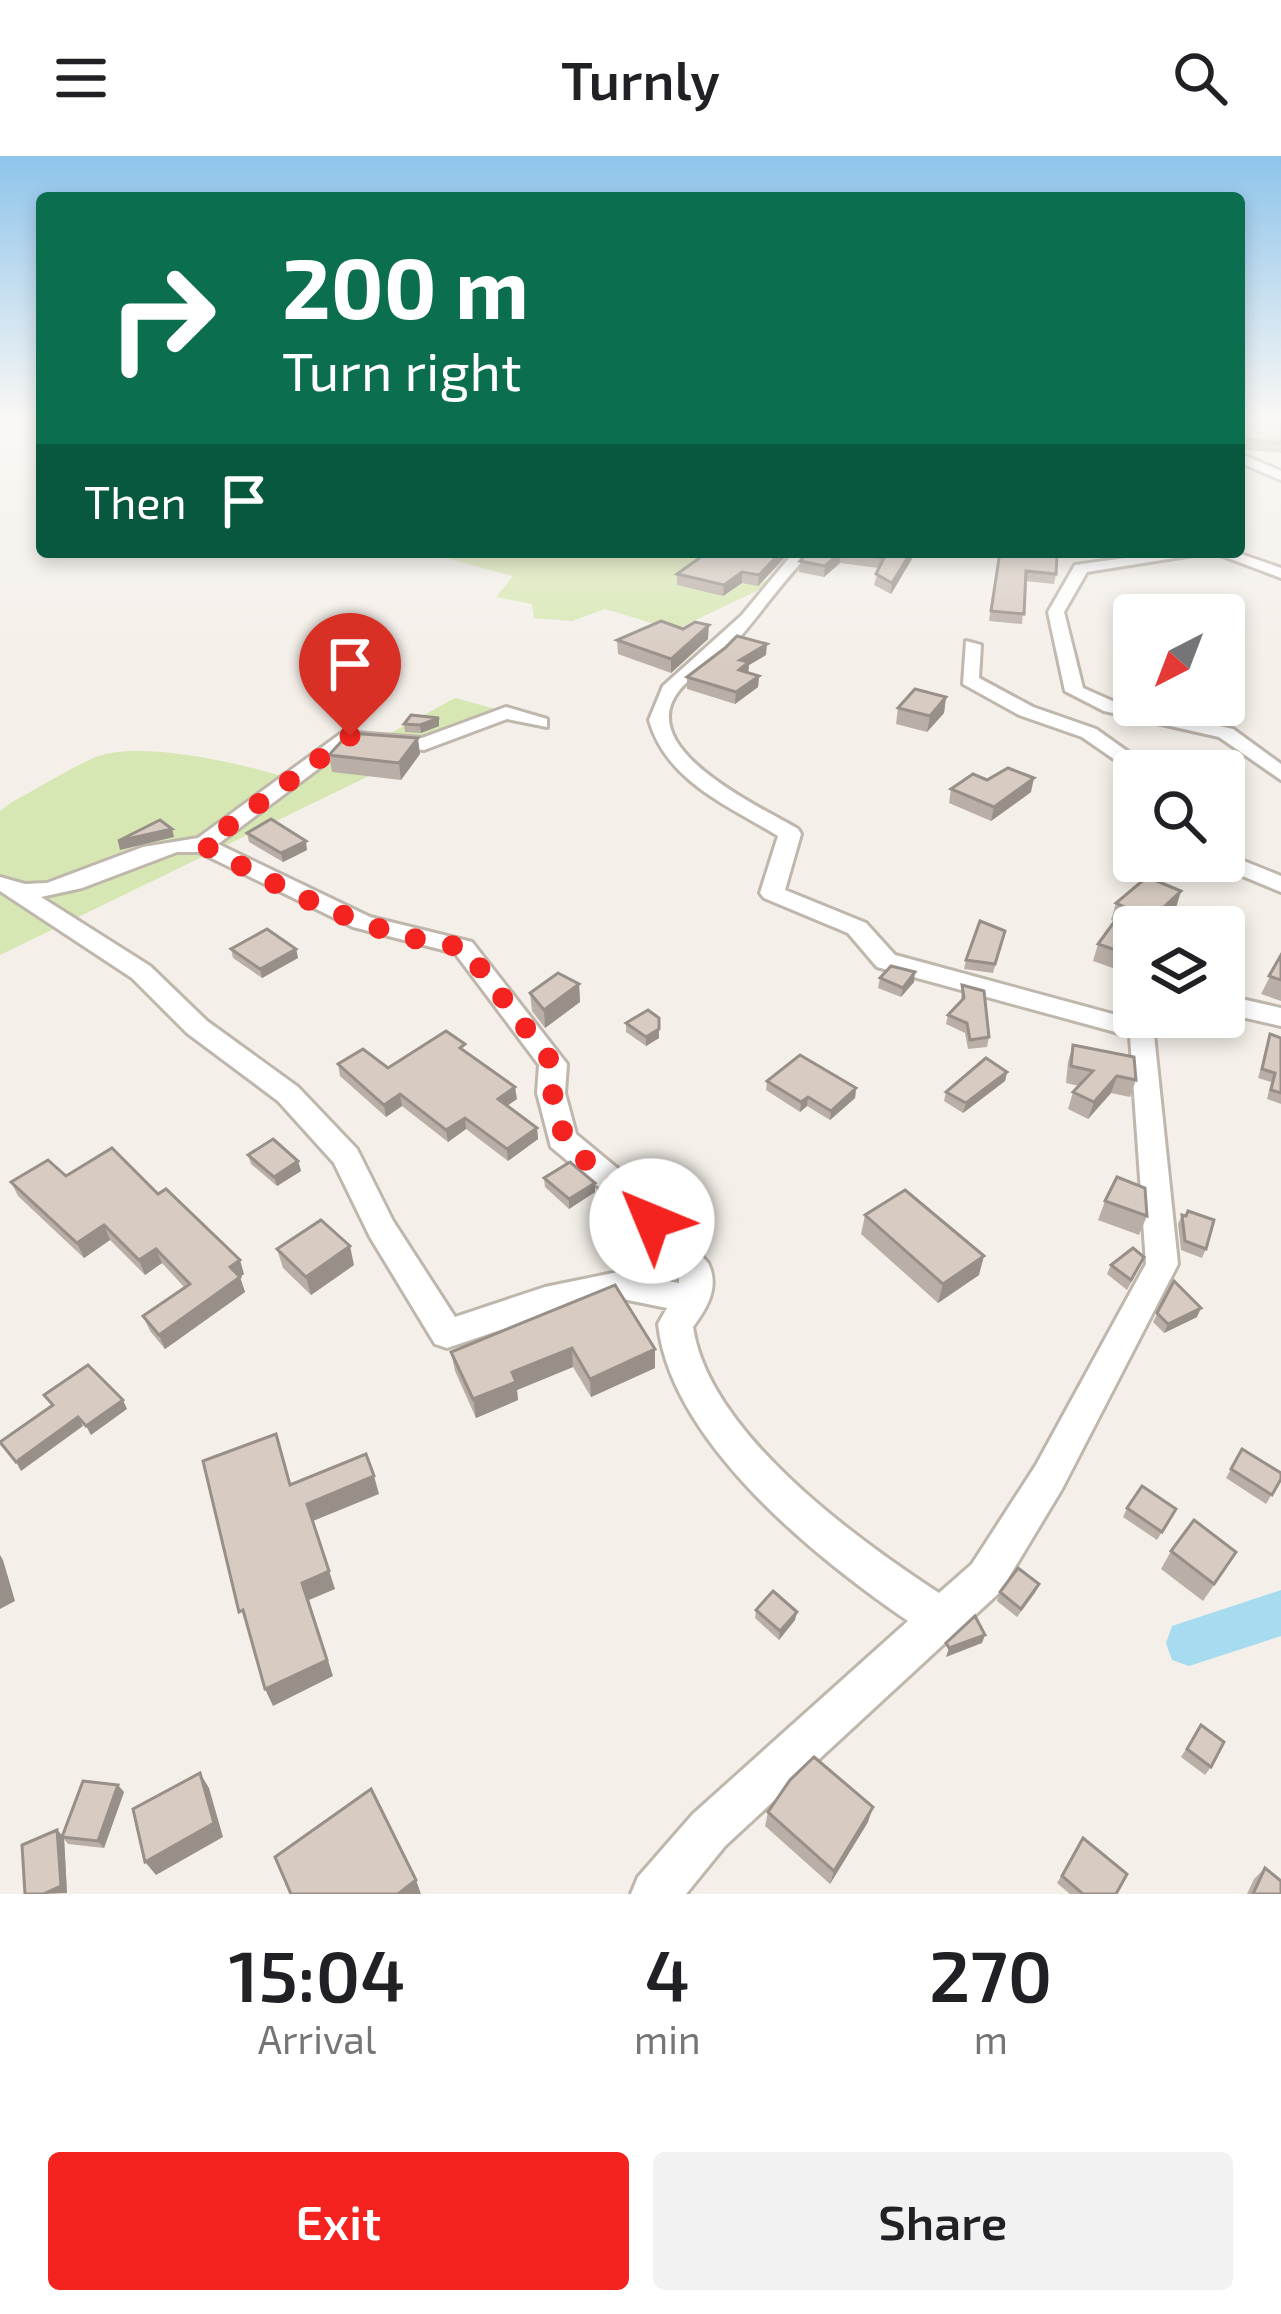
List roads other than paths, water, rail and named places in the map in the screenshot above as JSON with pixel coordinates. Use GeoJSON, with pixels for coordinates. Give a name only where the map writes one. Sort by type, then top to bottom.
{"type":"FeatureCollection","features":[{"type":"Feature","properties":{"kind":"street"},"geometry":{"type":"LineString","coordinates":[[795,558],[710,659],[678,678],[662,702],[662,737],[695,781],[790,834],[772,892],[857,928],[886,961],[1113,1015]]}},
{"type":"Feature","properties":{"kind":"street"},"geometry":{"type":"LineString","coordinates":[[1158,558],[1081,568],[1056,612],[1074,691],[1111,707],[1226,733],[1281,774]]}},
{"type":"Feature","properties":{"kind":"street"},"geometry":{"type":"LineString","coordinates":[[1237,558],[1281,573]]}},
{"type":"Feature","properties":{"kind":"street"},"geometry":{"type":"LineString","coordinates":[[972,645],[970,680],[1026,711],[1090,733],[1115,750]]}},
{"type":"Feature","properties":{"kind":"street"},"geometry":{"type":"LineString","coordinates":[[203,845],[350,736],[424,744],[506,712],[540,723]]}},
{"type":"Feature","properties":{"kind":"street"},"geometry":{"type":"LineString","coordinates":[[9,888],[67,884],[178,842],[203,845],[273,884],[394,936],[464,947],[553,1064],[551,1093],[562,1139],[629,1195],[696,1272],[694,1300],[675,1324],[677,1348],[737,1449],[790,1509],[845,1555],[941,1619]]}},
{"type":"Feature","properties":{"kind":"street"},"geometry":{"type":"LineString","coordinates":[[1245,869],[1281,885]]}},
{"type":"Feature","properties":{"kind":"street"},"geometry":{"type":"LineString","coordinates":[[9,888],[141,972],[197,1027],[288,1094],[346,1157],[381,1228],[446,1334],[545,1301],[618,1285],[694,1300]]}},
{"type":"Feature","properties":{"kind":"street"},"geometry":{"type":"LineString","coordinates":[[1245,1009],[1281,1017]]}},
{"type":"Feature","properties":{"kind":"street"},"geometry":{"type":"LineString","coordinates":[[655,1894],[709,1830],[986,1578],[1049,1478],[1162,1264],[1151,1038]]}},
{"type":"Feature","properties":{"kind":"waterway"},"geometry":{"type":"LineString","coordinates":[[1189,1643],[1281,1613]]}}]}
